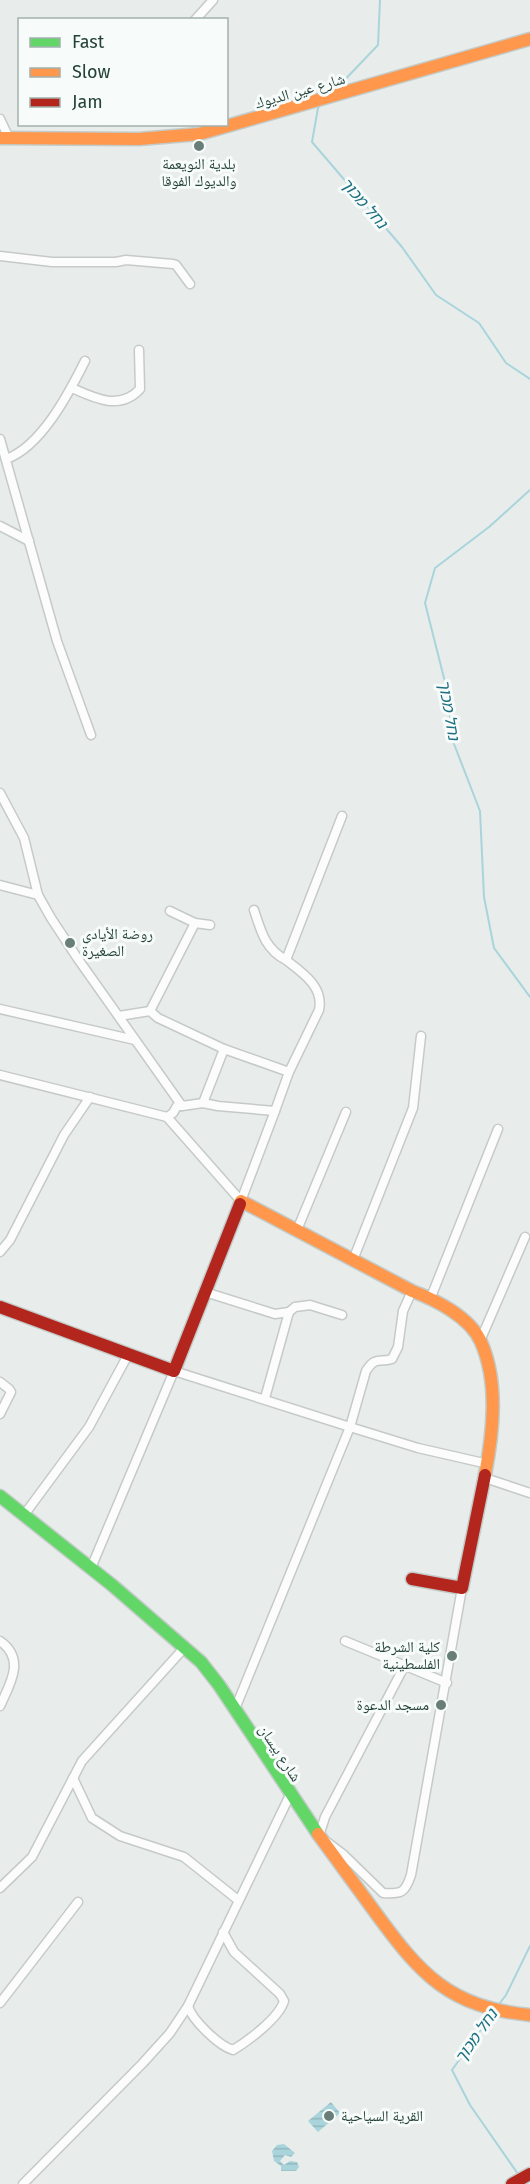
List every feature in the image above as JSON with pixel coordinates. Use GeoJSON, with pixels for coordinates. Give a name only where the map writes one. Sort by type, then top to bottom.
{"type":"FeatureCollection","features":[{"type":"Feature","properties":{"kind":"street"},"geometry":{"type":"LineString","coordinates":[[197,18],[212,0]]}},
{"type":"Feature","properties":{"kind":"street","name":"شارع عين الديوك"},"geometry":{"type":"LineString","coordinates":[[228,123],[339,95],[530,39]]}},
{"type":"Feature","properties":{"kind":"street"},"geometry":{"type":"LineString","coordinates":[[0,119],[5,138]]}},
{"type":"Feature","properties":{"kind":"street","name":"شارع عين الديوك"},"geometry":{"type":"LineString","coordinates":[[5,138],[139,140],[214,126]]}},
{"type":"Feature","properties":{"kind":"street"},"geometry":{"type":"LineString","coordinates":[[0,256],[52,262],[126,260],[173,264],[190,284]]}},
{"type":"Feature","properties":{"kind":"street"},"geometry":{"type":"LineString","coordinates":[[72,388],[107,401],[124,400],[131,397],[140,389],[139,350]]}},
{"type":"Feature","properties":{"kind":"street"},"geometry":{"type":"LineString","coordinates":[[6,459],[15,456],[52,418],[72,388],[85,361]]}},
{"type":"Feature","properties":{"kind":"street"},"geometry":{"type":"LineString","coordinates":[[0,439],[57,641],[91,735]]}},
{"type":"Feature","properties":{"kind":"street"},"geometry":{"type":"LineString","coordinates":[[0,526],[29,541]]}},
{"type":"Feature","properties":{"kind":"street"},"geometry":{"type":"LineString","coordinates":[[0,793],[24,838],[38,895],[60,933],[182,1106]]}},
{"type":"Feature","properties":{"kind":"street"},"geometry":{"type":"LineString","coordinates":[[286,960],[342,816]]}},
{"type":"Feature","properties":{"kind":"street"},"geometry":{"type":"LineString","coordinates":[[0,885],[38,895]]}},
{"type":"Feature","properties":{"kind":"street"},"geometry":{"type":"LineString","coordinates":[[91,1568],[206,1292],[289,1072],[321,1002],[320,993],[315,986],[268,946],[254,910]]}},
{"type":"Feature","properties":{"kind":"street"},"geometry":{"type":"LineString","coordinates":[[170,911],[195,923],[210,925]]}},
{"type":"Feature","properties":{"kind":"street"},"geometry":{"type":"LineString","coordinates":[[150,1011],[195,923]]}},
{"type":"Feature","properties":{"kind":"street"},"geometry":{"type":"LineString","coordinates":[[0,1009],[135,1040]]}},
{"type":"Feature","properties":{"kind":"street"},"geometry":{"type":"LineString","coordinates":[[119,1016],[150,1011]]}},
{"type":"Feature","properties":{"kind":"street"},"geometry":{"type":"LineString","coordinates":[[150,1011],[158,1018],[224,1049],[289,1072]]}},
{"type":"Feature","properties":{"kind":"street"},"geometry":{"type":"LineString","coordinates":[[353,1260],[413,1108],[421,1036]]}},
{"type":"Feature","properties":{"kind":"street"},"geometry":{"type":"LineString","coordinates":[[203,1103],[224,1049]]}},
{"type":"Feature","properties":{"kind":"street"},"geometry":{"type":"LineString","coordinates":[[0,1075],[167,1117],[241,1201],[412,1291],[431,1297],[462,1320],[480,1341],[489,1368],[494,1396],[494,1419],[488,1464],[462,1588],[424,1809],[407,1886],[400,1893],[383,1893],[344,1855],[319,1836],[326,1817],[405,1665]]}},
{"type":"Feature","properties":{"kind":"street"},"geometry":{"type":"LineString","coordinates":[[0,1252],[10,1240],[64,1135],[90,1096]]}},
{"type":"Feature","properties":{"kind":"street"},"geometry":{"type":"LineString","coordinates":[[167,1117],[177,1106],[203,1103],[275,1111]]}},
{"type":"Feature","properties":{"kind":"street"},"geometry":{"type":"LineString","coordinates":[[297,1230],[346,1112]]}},
{"type":"Feature","properties":{"kind":"street"},"geometry":{"type":"LineString","coordinates":[[431,1297],[498,1129]]}},
{"type":"Feature","properties":{"kind":"street"},"geometry":{"type":"LineString","coordinates":[[480,1341],[525,1237]]}},
{"type":"Feature","properties":{"kind":"street"},"geometry":{"type":"LineString","coordinates":[[235,1709],[350,1427],[366,1371],[372,1362],[392,1359],[395,1354],[402,1327],[403,1311],[412,1291]]}},
{"type":"Feature","properties":{"kind":"street"},"geometry":{"type":"LineString","coordinates":[[206,1292],[275,1314],[310,1305],[342,1315]]}},
{"type":"Feature","properties":{"kind":"street"},"geometry":{"type":"LineString","coordinates":[[0,1307],[174,1371],[418,1448],[488,1464]]}},
{"type":"Feature","properties":{"kind":"street"},"geometry":{"type":"LineString","coordinates":[[265,1398],[289,1312]]}},
{"type":"Feature","properties":{"kind":"street"},"geometry":{"type":"LineString","coordinates":[[24,1515],[89,1427],[129,1353]]}},
{"type":"Feature","properties":{"kind":"street"},"geometry":{"type":"LineString","coordinates":[[0,1382],[11,1392],[0,1414]]}},
{"type":"Feature","properties":{"kind":"street"},"geometry":{"type":"LineString","coordinates":[[485,1478],[530,1493]]}},
{"type":"Feature","properties":{"kind":"street","name":"شارع بيسان"},"geometry":{"type":"LineString","coordinates":[[0,1496],[91,1568],[201,1662],[319,1836],[405,1953],[420,1968],[447,1990],[495,2010],[530,2015]]}},
{"type":"Feature","properties":{"kind":"street"},"geometry":{"type":"LineString","coordinates":[[412,1579],[462,1588]]}},
{"type":"Feature","properties":{"kind":"street"},"geometry":{"type":"LineString","coordinates":[[0,1641],[15,1660],[12,1677],[0,1706]]}},
{"type":"Feature","properties":{"kind":"street"},"geometry":{"type":"LineString","coordinates":[[345,1641],[447,1683]]}},
{"type":"Feature","properties":{"kind":"street"},"geometry":{"type":"LineString","coordinates":[[0,1888],[32,1857],[82,1761],[184,1647]]}},
{"type":"Feature","properties":{"kind":"street"},"geometry":{"type":"LineString","coordinates":[[73,1778],[92,1818],[120,1836],[184,1857],[238,1900]]}},
{"type":"Feature","properties":{"kind":"street"},"geometry":{"type":"LineString","coordinates":[[23,2184],[170,2033],[188,2006],[290,1795]]}},
{"type":"Feature","properties":{"kind":"street"},"geometry":{"type":"LineString","coordinates":[[0,2003],[78,1902]]}},
{"type":"Feature","properties":{"kind":"street"},"geometry":{"type":"LineString","coordinates":[[188,2006],[190,2013],[204,2029],[223,2046],[233,2050],[281,2009],[284,2001],[280,1994],[234,1952],[223,1932]]}},
{"type":"Feature","properties":{"kind":"street"},"geometry":{"type":"LineString","coordinates":[[513,2183],[528,2175]]}},
{"type":"Feature","properties":{"kind":"water"},"geometry":{"type":"Polygon","coordinates":[[[331,2102],[340,2113],[318,2132],[308,2121],[331,2102]]]}},
{"type":"Feature","properties":{"kind":"water"},"geometry":{"type":"Polygon","coordinates":[[[284,2144],[295,2153],[291,2157],[285,2155],[280,2161],[284,2165],[290,2161],[297,2162],[299,2167],[296,2171],[281,2171],[281,2166],[274,2161],[272,2151],[277,2145],[284,2144]]]}},
{"type":"Feature","properties":{"kind":"waterway","name":"נחל מכוך"},"geometry":{"type":"LineString","coordinates":[[337,88],[378,45],[380,0]]}},
{"type":"Feature","properties":{"kind":"waterway","name":"נחל מכוך"},"geometry":{"type":"LineString","coordinates":[[322,103],[318,108],[312,142],[402,247],[436,295],[479,323],[506,363],[530,379]]}},
{"type":"Feature","properties":{"kind":"waterway","name":"נחל מכוך"},"geometry":{"type":"LineString","coordinates":[[530,490],[489,527],[435,568],[425,603],[445,682],[454,744],[480,811],[484,897],[494,948],[530,997]]}},
{"type":"Feature","properties":{"kind":"waterway","name":"נחל מכוך"},"geometry":{"type":"LineString","coordinates":[[497,2007],[506,1995],[530,1946]]}},
{"type":"Feature","properties":{"kind":"waterway","name":"נחל מכוך"},"geometry":{"type":"LineString","coordinates":[[492,2014],[452,2070],[470,2105],[518,2174]]}},
{"type":"Feature","properties":{"kind":"traffic: fast"},"geometry":{"type":"LineString","coordinates":[[0,1496],[112,1585],[201,1662],[219,1685],[318,1834]]}},
{"type":"Feature","properties":{"kind":"traffic: slow"},"geometry":{"type":"LineString","coordinates":[[228,126],[530,39]]}},
{"type":"Feature","properties":{"kind":"traffic: slow"},"geometry":{"type":"LineString","coordinates":[[0,138],[139,139],[199,134],[227,126]]}},
{"type":"Feature","properties":{"kind":"traffic: slow"},"geometry":{"type":"LineString","coordinates":[[240,1204],[241,1201],[441,1304],[469,1325],[481,1342],[487,1358],[492,1391],[492,1425],[485,1475]]}},
{"type":"Feature","properties":{"kind":"traffic: slow"},"geometry":{"type":"LineString","coordinates":[[318,1834],[407,1954],[439,1984],[457,1996],[478,2004],[502,2011],[530,2015]]}},
{"type":"Feature","properties":{"kind":"traffic: jam"},"geometry":{"type":"LineString","coordinates":[[0,1307],[174,1371],[240,1204]]}},
{"type":"Feature","properties":{"kind":"traffic: jam"},"geometry":{"type":"LineString","coordinates":[[412,1579],[462,1588],[485,1475]]}},
{"type":"Feature","properties":{"kind":"traffic: jam"},"geometry":{"type":"LineString","coordinates":[[512,2184],[530,2174]]}},
{"type":"Feature","properties":{"kind":"place","name":"بلدية النويعمة والديوك الفوقا"},"geometry":{"type":"Point","coordinates":[199,146]}},
{"type":"Feature","properties":{"kind":"place","name":"روضة الأيادي الصغيرة"},"geometry":{"type":"Point","coordinates":[70,943]}},
{"type":"Feature","properties":{"kind":"place","name":"كلية الشرطة الفلسطينية"},"geometry":{"type":"Point","coordinates":[452,1656]}},
{"type":"Feature","properties":{"kind":"place","name":"مسجد الدعوة"},"geometry":{"type":"Point","coordinates":[441,1705]}},
{"type":"Feature","properties":{"kind":"place","name":"القرية السياحية"},"geometry":{"type":"Point","coordinates":[329,2116]}}]}
